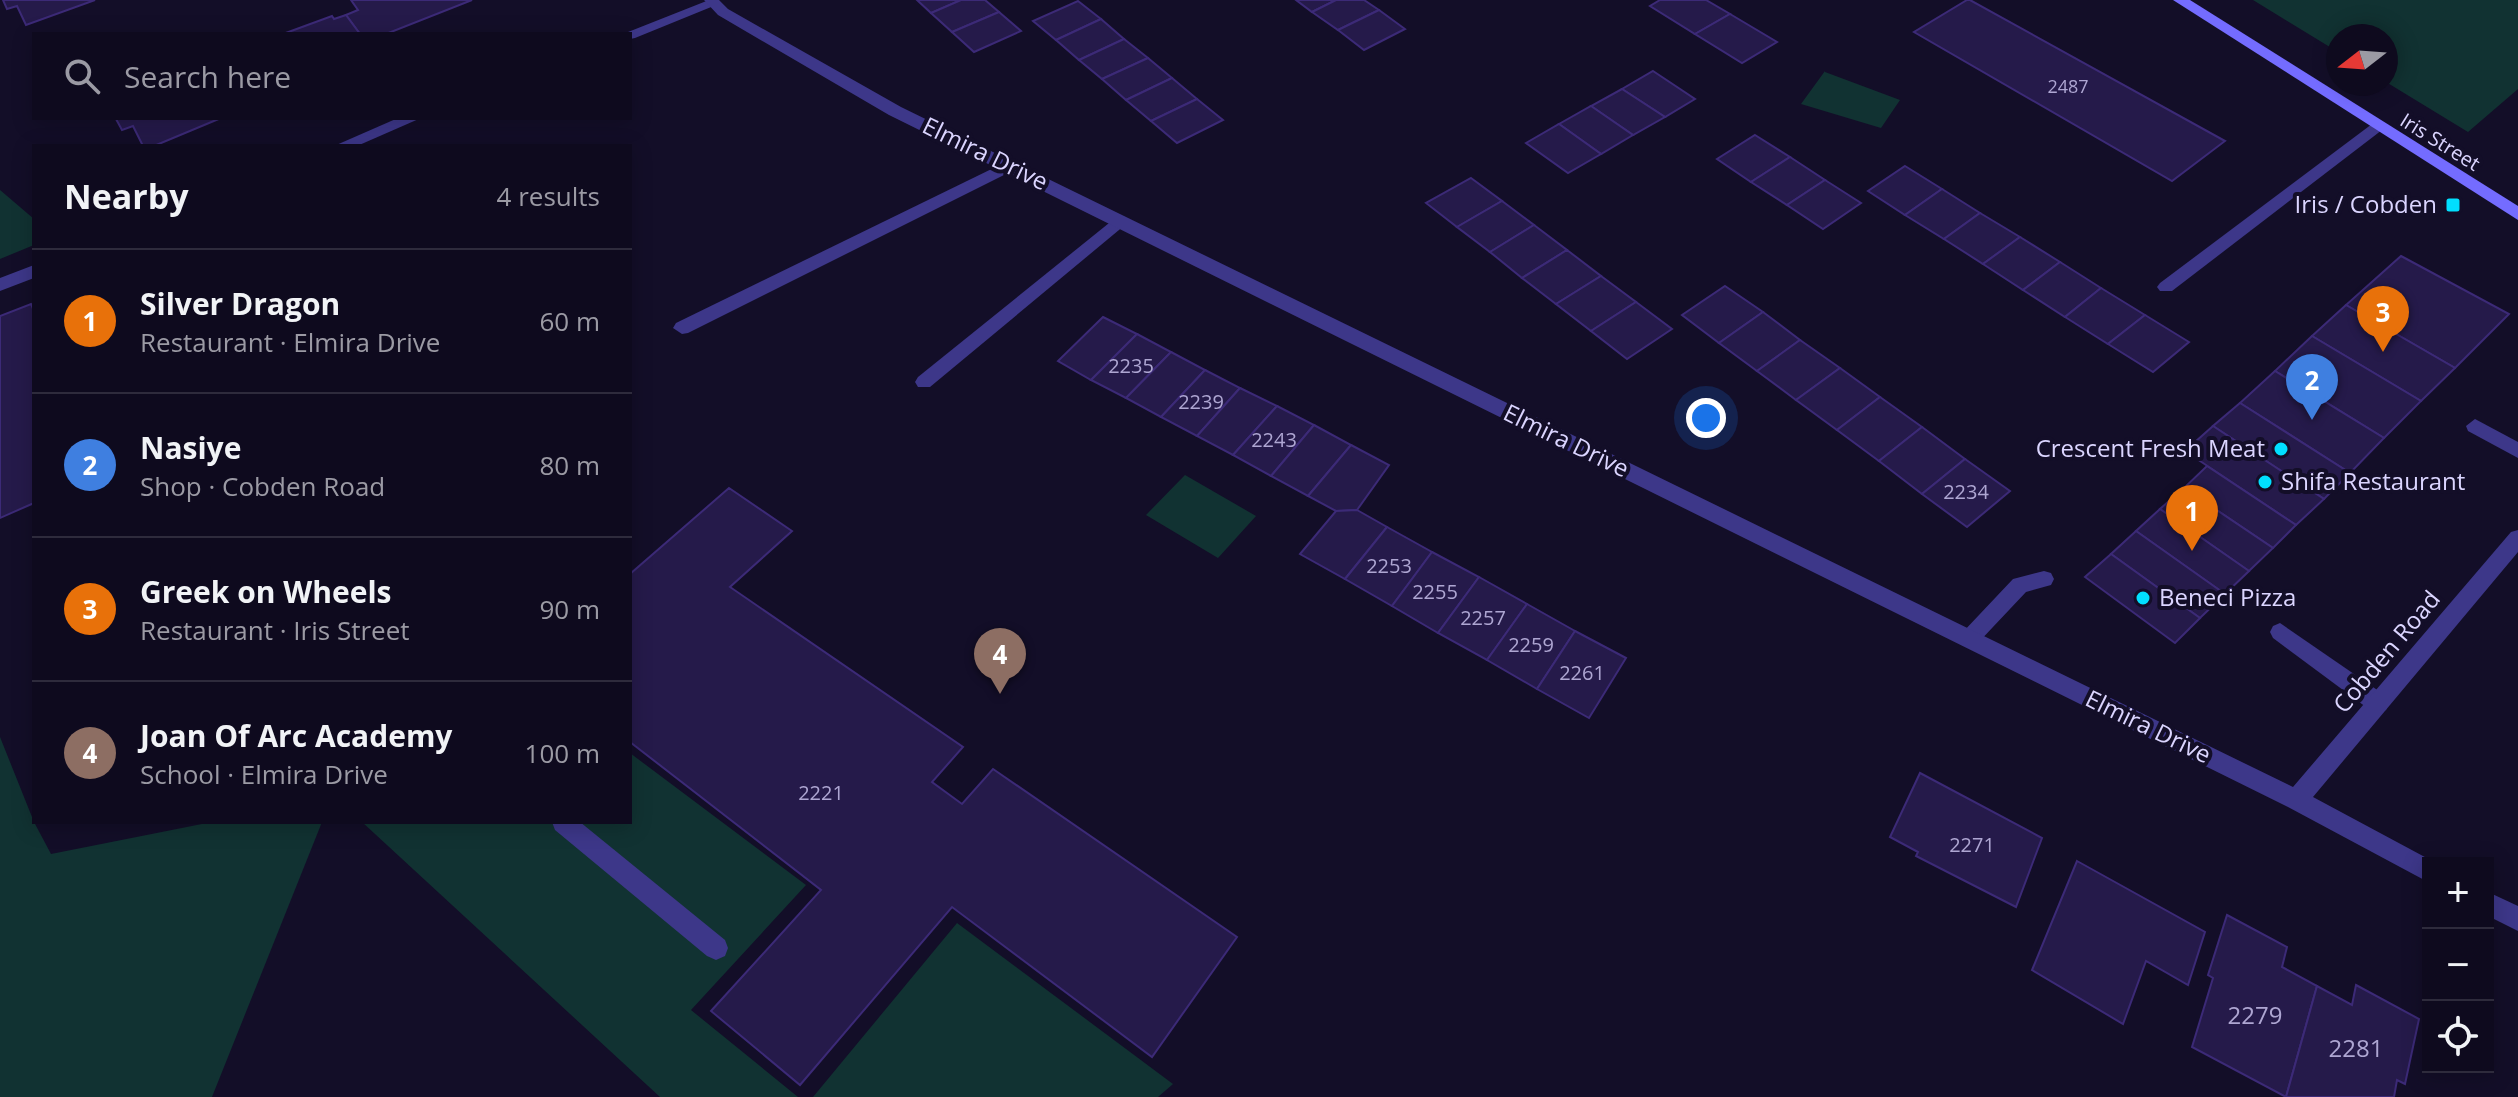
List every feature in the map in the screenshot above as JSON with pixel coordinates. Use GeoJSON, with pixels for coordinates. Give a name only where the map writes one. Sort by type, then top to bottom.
{"type":"FeatureCollection","features":[{"type":"Feature","properties":{"kind":"street","name":"Iris Street"},"geometry":{"type":"LineString","coordinates":[[2180,0],[2518,214]]}},
{"type":"Feature","properties":{"kind":"street"},"geometry":{"type":"LineString","coordinates":[[632,34],[713,2]]}},
{"type":"Feature","properties":{"kind":"street","name":"Elmira Drive"},"geometry":{"type":"LineString","coordinates":[[713,2],[723,12],[895,111],[2296,800],[2422,868]]}},
{"type":"Feature","properties":{"kind":"street"},"geometry":{"type":"LineString","coordinates":[[347,144],[408,120]]}},
{"type":"Feature","properties":{"kind":"street"},"geometry":{"type":"LineString","coordinates":[[2166,287],[2376,126]]}},
{"type":"Feature","properties":{"kind":"street"},"geometry":{"type":"LineString","coordinates":[[682,328],[1010,165]]}},
{"type":"Feature","properties":{"kind":"street"},"geometry":{"type":"LineString","coordinates":[[924,382],[1119,221]]}},
{"type":"Feature","properties":{"kind":"street"},"geometry":{"type":"LineString","coordinates":[[0,285],[32,272]]}},
{"type":"Feature","properties":{"kind":"street"},"geometry":{"type":"LineString","coordinates":[[2475,426],[2518,451]]}},
{"type":"Feature","properties":{"kind":"street","name":"Cobden Road"},"geometry":{"type":"LineString","coordinates":[[2296,800],[2518,538]]}},
{"type":"Feature","properties":{"kind":"street"},"geometry":{"type":"LineString","coordinates":[[1969,639],[2020,585],[2044,579]]}},
{"type":"Feature","properties":{"kind":"street"},"geometry":{"type":"LineString","coordinates":[[2280,632],[2378,703]]}},
{"type":"Feature","properties":{"kind":"street"},"geometry":{"type":"LineString","coordinates":[[565,824],[716,948]]}},
{"type":"Feature","properties":{"kind":"street"},"geometry":{"type":"LineString","coordinates":[[2494,906],[2518,919]]}},
{"type":"Feature","properties":{"kind":"green space"},"geometry":{"type":"Polygon","coordinates":[[[2253,0],[2518,0],[2518,89],[2468,132],[2398,89],[2398,24],[2326,24],[2326,45],[2253,0]]]}},
{"type":"Feature","properties":{"kind":"green space"},"geometry":{"type":"Polygon","coordinates":[[[1825,71],[1900,100],[1881,128],[1801,104],[1825,71]]]}},
{"type":"Feature","properties":{"kind":"green space"},"geometry":{"type":"Polygon","coordinates":[[[0,190],[32,217],[32,246],[0,259],[0,190]]]}},
{"type":"Feature","properties":{"kind":"green space"},"geometry":{"type":"Polygon","coordinates":[[[1185,475],[1256,516],[1218,558],[1146,515],[1185,475]]]}},
{"type":"Feature","properties":{"kind":"green space"},"geometry":{"type":"Polygon","coordinates":[[[0,737],[32,817],[32,824],[35,824],[51,854],[202,824],[321,824],[212,1097],[0,1097],[0,737]]]}},
{"type":"Feature","properties":{"kind":"green space"},"geometry":{"type":"Polygon","coordinates":[[[632,754],[806,885],[691,1010],[798,1097],[660,1097],[364,824],[632,824],[632,754]]]}},
{"type":"Feature","properties":{"kind":"green space"},"geometry":{"type":"Polygon","coordinates":[[[957,923],[1173,1084],[1158,1097],[813,1097],[957,923]]]}},
{"type":"Feature","properties":{"kind":"building"},"geometry":{"type":"Polygon","coordinates":[[[3,0],[95,0],[26,25],[17,6],[7,9],[3,0]]]}},
{"type":"Feature","properties":{"kind":"building"},"geometry":{"type":"Polygon","coordinates":[[[351,0],[472,0],[391,32],[359,32],[346,15],[358,10],[351,0]]]}},
{"type":"Feature","properties":{"kind":"building"},"geometry":{"type":"Polygon","coordinates":[[[917,0],[961,0],[931,13],[917,0]]]}},
{"type":"Feature","properties":{"kind":"building"},"geometry":{"type":"Polygon","coordinates":[[[961,0],[985,0],[999,12],[952,32],[931,13],[961,0]]]}},
{"type":"Feature","properties":{"kind":"building"},"geometry":{"type":"Polygon","coordinates":[[[1296,0],[1336,0],[1312,12],[1296,0]]]}},
{"type":"Feature","properties":{"kind":"building"},"geometry":{"type":"Polygon","coordinates":[[[1336,0],[1364,0],[1379,10],[1338,30],[1312,12],[1336,0]]]}},
{"type":"Feature","properties":{"kind":"building"},"geometry":{"type":"Polygon","coordinates":[[[1660,0],[1706,0],[1730,14],[1695,34],[1650,6],[1660,0]]]}},
{"type":"Feature","properties":{"kind":"building"},"geometry":{"type":"Polygon","coordinates":[[[1967,0],[2225,141],[2172,181],[1914,32],[1967,0]]]}},
{"type":"Feature","properties":{"kind":"building"},"geometry":{"type":"Polygon","coordinates":[[[1078,1],[1101,19],[1056,40],[1033,21],[1078,1]]]}},
{"type":"Feature","properties":{"kind":"building"},"geometry":{"type":"Polygon","coordinates":[[[1379,10],[1405,29],[1364,50],[1338,30],[1379,10]]]}},
{"type":"Feature","properties":{"kind":"building"},"geometry":{"type":"Polygon","coordinates":[[[999,12],[1021,31],[974,52],[952,32],[999,12]]]}},
{"type":"Feature","properties":{"kind":"building"},"geometry":{"type":"Polygon","coordinates":[[[1730,14],[1777,42],[1742,63],[1695,34],[1730,14]]]}},
{"type":"Feature","properties":{"kind":"building"},"geometry":{"type":"Polygon","coordinates":[[[346,15],[359,32],[288,32],[332,16],[334,19],[346,15]]]}},
{"type":"Feature","properties":{"kind":"building"},"geometry":{"type":"Polygon","coordinates":[[[1101,19],[1124,39],[1079,60],[1056,40],[1101,19]]]}},
{"type":"Feature","properties":{"kind":"building"},"geometry":{"type":"Polygon","coordinates":[[[1124,39],[1148,58],[1102,79],[1079,60],[1124,39]]]}},
{"type":"Feature","properties":{"kind":"building"},"geometry":{"type":"Polygon","coordinates":[[[1148,58],[1172,78],[1126,100],[1102,79],[1148,58]]]}},
{"type":"Feature","properties":{"kind":"building"},"geometry":{"type":"Polygon","coordinates":[[[1653,71],[1695,99],[1665,117],[1622,89],[1653,71]]]}},
{"type":"Feature","properties":{"kind":"building"},"geometry":{"type":"Polygon","coordinates":[[[1172,78],[1197,99],[1151,121],[1126,100],[1172,78]]]}},
{"type":"Feature","properties":{"kind":"building"},"geometry":{"type":"Polygon","coordinates":[[[1622,89],[1665,117],[1633,135],[1591,106],[1622,89]]]}},
{"type":"Feature","properties":{"kind":"building"},"geometry":{"type":"Polygon","coordinates":[[[1197,99],[1223,120],[1177,143],[1151,121],[1197,99]]]}},
{"type":"Feature","properties":{"kind":"building"},"geometry":{"type":"Polygon","coordinates":[[[1591,106],[1633,135],[1601,154],[1559,124],[1591,106]]]}},
{"type":"Feature","properties":{"kind":"building"},"geometry":{"type":"Polygon","coordinates":[[[117,120],[216,120],[159,144],[142,144],[133,126],[122,130],[117,120]]]}},
{"type":"Feature","properties":{"kind":"building"},"geometry":{"type":"Polygon","coordinates":[[[1559,124],[1601,154],[1568,173],[1526,143],[1559,124]]]}},
{"type":"Feature","properties":{"kind":"building"},"geometry":{"type":"Polygon","coordinates":[[[1755,135],[1790,157],[1751,182],[1717,159],[1755,135]]]}},
{"type":"Feature","properties":{"kind":"building"},"geometry":{"type":"Polygon","coordinates":[[[1790,157],[1825,180],[1787,205],[1751,182],[1790,157]]]}},
{"type":"Feature","properties":{"kind":"building"},"geometry":{"type":"Polygon","coordinates":[[[1905,166],[1942,189],[1905,215],[1868,191],[1905,166]]]}},
{"type":"Feature","properties":{"kind":"building"},"geometry":{"type":"Polygon","coordinates":[[[1471,178],[1502,201],[1457,227],[1426,203],[1471,178]]]}},
{"type":"Feature","properties":{"kind":"building"},"geometry":{"type":"Polygon","coordinates":[[[1825,180],[1861,203],[1823,229],[1787,205],[1825,180]]]}},
{"type":"Feature","properties":{"kind":"building"},"geometry":{"type":"Polygon","coordinates":[[[1942,189],[1980,213],[1944,239],[1905,215],[1942,189]]]}},
{"type":"Feature","properties":{"kind":"building"},"geometry":{"type":"Polygon","coordinates":[[[1502,201],[1534,225],[1490,252],[1457,227],[1502,201]]]}},
{"type":"Feature","properties":{"kind":"building"},"geometry":{"type":"Polygon","coordinates":[[[1980,213],[2020,237],[1983,264],[1944,239],[1980,213]]]}},
{"type":"Feature","properties":{"kind":"building"},"geometry":{"type":"Polygon","coordinates":[[[1534,225],[1567,250],[1522,278],[1490,252],[1534,225]]]}},
{"type":"Feature","properties":{"kind":"building"},"geometry":{"type":"Polygon","coordinates":[[[2020,237],[2060,262],[2023,290],[1983,264],[2020,237]]]}},
{"type":"Feature","properties":{"kind":"building"},"geometry":{"type":"Polygon","coordinates":[[[1567,250],[1601,276],[1556,304],[1522,278],[1567,250]]]}},
{"type":"Feature","properties":{"kind":"building"},"geometry":{"type":"Polygon","coordinates":[[[2401,256],[2509,314],[2455,368],[2346,305],[2401,256]]]}},
{"type":"Feature","properties":{"kind":"building"},"geometry":{"type":"Polygon","coordinates":[[[2060,262],[2101,288],[2065,317],[2023,290],[2060,262]]]}},
{"type":"Feature","properties":{"kind":"building"},"geometry":{"type":"Polygon","coordinates":[[[1601,276],[1636,302],[1591,331],[1556,304],[1601,276]]]}},
{"type":"Feature","properties":{"kind":"building"},"geometry":{"type":"Polygon","coordinates":[[[1725,286],[1763,312],[1719,343],[1682,315],[1725,286]]]}},
{"type":"Feature","properties":{"kind":"building"},"geometry":{"type":"Polygon","coordinates":[[[2101,288],[2145,315],[2108,344],[2065,317],[2101,288]]]}},
{"type":"Feature","properties":{"kind":"building"},"geometry":{"type":"Polygon","coordinates":[[[1636,302],[1672,329],[1627,359],[1591,331],[1636,302]]]}},
{"type":"Feature","properties":{"kind":"building"},"geometry":{"type":"Polygon","coordinates":[[[31,304],[32,306],[32,504],[0,518],[0,316],[31,304]]]}},
{"type":"Feature","properties":{"kind":"building"},"geometry":{"type":"Polygon","coordinates":[[[2346,305],[2455,368],[2421,401],[2312,336],[2346,305]]]}},
{"type":"Feature","properties":{"kind":"building"},"geometry":{"type":"Polygon","coordinates":[[[1763,312],[1800,340],[1757,371],[1719,343],[1763,312]]]}},
{"type":"Feature","properties":{"kind":"building"},"geometry":{"type":"Polygon","coordinates":[[[2145,315],[2189,342],[2153,372],[2108,344],[2145,315]]]}},
{"type":"Feature","properties":{"kind":"building"},"geometry":{"type":"Polygon","coordinates":[[[1103,317],[1137,334],[1091,380],[1058,361],[1103,317]]]}},
{"type":"Feature","properties":{"kind":"building"},"geometry":{"type":"Polygon","coordinates":[[[1137,334],[1171,352],[1126,398],[1091,380],[1137,334]]]}},
{"type":"Feature","properties":{"kind":"building"},"geometry":{"type":"Polygon","coordinates":[[[2312,336],[2421,401],[2384,438],[2275,371],[2312,336]]]}},
{"type":"Feature","properties":{"kind":"building"},"geometry":{"type":"Polygon","coordinates":[[[1800,340],[1840,368],[1796,400],[1757,371],[1800,340]]]}},
{"type":"Feature","properties":{"kind":"building"},"geometry":{"type":"Polygon","coordinates":[[[1171,352],[1205,370],[1161,417],[1126,398],[1171,352]]]}},
{"type":"Feature","properties":{"kind":"building"},"geometry":{"type":"Polygon","coordinates":[[[1840,368],[1880,397],[1837,430],[1796,400],[1840,368]]]}},
{"type":"Feature","properties":{"kind":"building"},"geometry":{"type":"Polygon","coordinates":[[[1205,370],[1240,388],[1197,436],[1161,417],[1205,370]]]}},
{"type":"Feature","properties":{"kind":"building"},"geometry":{"type":"Polygon","coordinates":[[[2275,371],[2384,438],[2350,473],[2240,403],[2275,371]]]}},
{"type":"Feature","properties":{"kind":"building"},"geometry":{"type":"Polygon","coordinates":[[[1240,388],[1277,406],[1233,455],[1197,436],[1240,388]]]}},
{"type":"Feature","properties":{"kind":"building"},"geometry":{"type":"Polygon","coordinates":[[[1880,397],[1922,427],[1879,461],[1837,430],[1880,397]]]}},
{"type":"Feature","properties":{"kind":"building","name":"Crescent Fresh Meat"},"geometry":{"type":"Polygon","coordinates":[[[2240,403],[2350,473],[2324,499],[2213,426],[2240,403]]]}},
{"type":"Feature","properties":{"kind":"building"},"geometry":{"type":"Polygon","coordinates":[[[1277,406],[1314,425],[1271,476],[1233,455],[1277,406]]]}},
{"type":"Feature","properties":{"kind":"building"},"geometry":{"type":"Polygon","coordinates":[[[1314,425],[1351,445],[1308,496],[1271,476],[1314,425]]]}},
{"type":"Feature","properties":{"kind":"building","name":"Shifa Restaurant"},"geometry":{"type":"Polygon","coordinates":[[[2213,426],[2324,499],[2296,525],[2185,451],[2213,426]]]}},
{"type":"Feature","properties":{"kind":"building"},"geometry":{"type":"Polygon","coordinates":[[[1922,427],[1965,459],[1922,494],[1879,461],[1922,427]]]}},
{"type":"Feature","properties":{"kind":"building"},"geometry":{"type":"Polygon","coordinates":[[[1351,445],[1389,465],[1357,510],[1336,511],[1308,496],[1351,445]]]}},
{"type":"Feature","properties":{"kind":"building"},"geometry":{"type":"Polygon","coordinates":[[[1965,459],[2010,491],[1967,527],[1922,494],[1965,459]]]}},
{"type":"Feature","properties":{"kind":"building"},"geometry":{"type":"Polygon","coordinates":[[[2207,466],[2296,525],[2273,548],[2184,488],[2207,466]]]}},
{"type":"Feature","properties":{"kind":"building"},"geometry":{"type":"Polygon","coordinates":[[[729,488],[792,531],[730,587],[963,747],[932,782],[962,804],[993,769],[1237,937],[1152,1057],[952,907],[800,1085],[711,1011],[821,890],[632,744],[632,572],[729,488]]]}},
{"type":"Feature","properties":{"kind":"building"},"geometry":{"type":"Polygon","coordinates":[[[2184,488],[2273,548],[2249,571],[2160,509],[2184,488]]]}},
{"type":"Feature","properties":{"kind":"building"},"geometry":{"type":"Polygon","coordinates":[[[2160,509],[2249,571],[2225,594],[2136,531],[2160,509]]]}},
{"type":"Feature","properties":{"kind":"building"},"geometry":{"type":"Polygon","coordinates":[[[1357,510],[1387,527],[1345,579],[1300,554],[1336,511],[1357,510]]]}},
{"type":"Feature","properties":{"kind":"building"},"geometry":{"type":"Polygon","coordinates":[[[1387,527],[1432,552],[1392,606],[1345,579],[1387,527]]]}},
{"type":"Feature","properties":{"kind":"building"},"geometry":{"type":"Polygon","coordinates":[[[2136,531],[2225,594],[2200,618],[2111,554],[2136,531]]]}},
{"type":"Feature","properties":{"kind":"building"},"geometry":{"type":"Polygon","coordinates":[[[1432,552],[1479,577],[1438,633],[1392,606],[1432,552]]]}},
{"type":"Feature","properties":{"kind":"building","name":"Beneci Pizza"},"geometry":{"type":"Polygon","coordinates":[[[2111,554],[2200,618],[2175,643],[2085,577],[2111,554]]]}},
{"type":"Feature","properties":{"kind":"building"},"geometry":{"type":"Polygon","coordinates":[[[1479,577],[1527,604],[1487,660],[1438,633],[1479,577]]]}},
{"type":"Feature","properties":{"kind":"building"},"geometry":{"type":"Polygon","coordinates":[[[1527,604],[1575,631],[1537,689],[1487,660],[1527,604]]]}},
{"type":"Feature","properties":{"kind":"building"},"geometry":{"type":"Polygon","coordinates":[[[1575,631],[1626,658],[1589,718],[1537,689],[1575,631]]]}},
{"type":"Feature","properties":{"kind":"building"},"geometry":{"type":"Polygon","coordinates":[[[1920,773],[2042,838],[2016,907],[1916,856],[1918,852],[1890,837],[1920,773]]]}},
{"type":"Feature","properties":{"kind":"building"},"geometry":{"type":"Polygon","coordinates":[[[2077,861],[2205,932],[2188,985],[2146,961],[2123,1024],[2032,970],[2077,861]]]}},
{"type":"Feature","properties":{"kind":"building"},"geometry":{"type":"Polygon","coordinates":[[[2227,915],[2287,947],[2282,967],[2317,986],[2286,1097],[2192,1047],[2213,978],[2208,975],[2227,915]]]}},
{"type":"Feature","properties":{"kind":"building"},"geometry":{"type":"Polygon","coordinates":[[[2356,985],[2419,1019],[2405,1084],[2397,1080],[2394,1097],[2286,1097],[2317,986],[2352,1005],[2356,985]]]}},
{"type":"Feature","properties":{"kind":"place","name":"Iris / Cobden"},"geometry":{"type":"Point","coordinates":[2453,205]}},
{"type":"Feature","properties":{"kind":"place","name":"Greek on Wheels"},"geometry":{"type":"Point","coordinates":[2383,352]}},
{"type":"Feature","properties":{"kind":"place","name":"Nasiye"},"geometry":{"type":"Point","coordinates":[2312,420]}},
{"type":"Feature","properties":{"kind":"place","name":"Crescent Fresh Meat"},"geometry":{"type":"Point","coordinates":[2281,449]}},
{"type":"Feature","properties":{"kind":"place","name":"Shifa Restaurant"},"geometry":{"type":"Point","coordinates":[2265,482]}},
{"type":"Feature","properties":{"kind":"place","name":"Silver Dragon"},"geometry":{"type":"Point","coordinates":[2192,551]}},
{"type":"Feature","properties":{"kind":"place","name":"Beneci Pizza"},"geometry":{"type":"Point","coordinates":[2143,598]}},
{"type":"Feature","properties":{"kind":"place","name":"Joan Of Arc Academy"},"geometry":{"type":"Point","coordinates":[1000,694]}}]}
